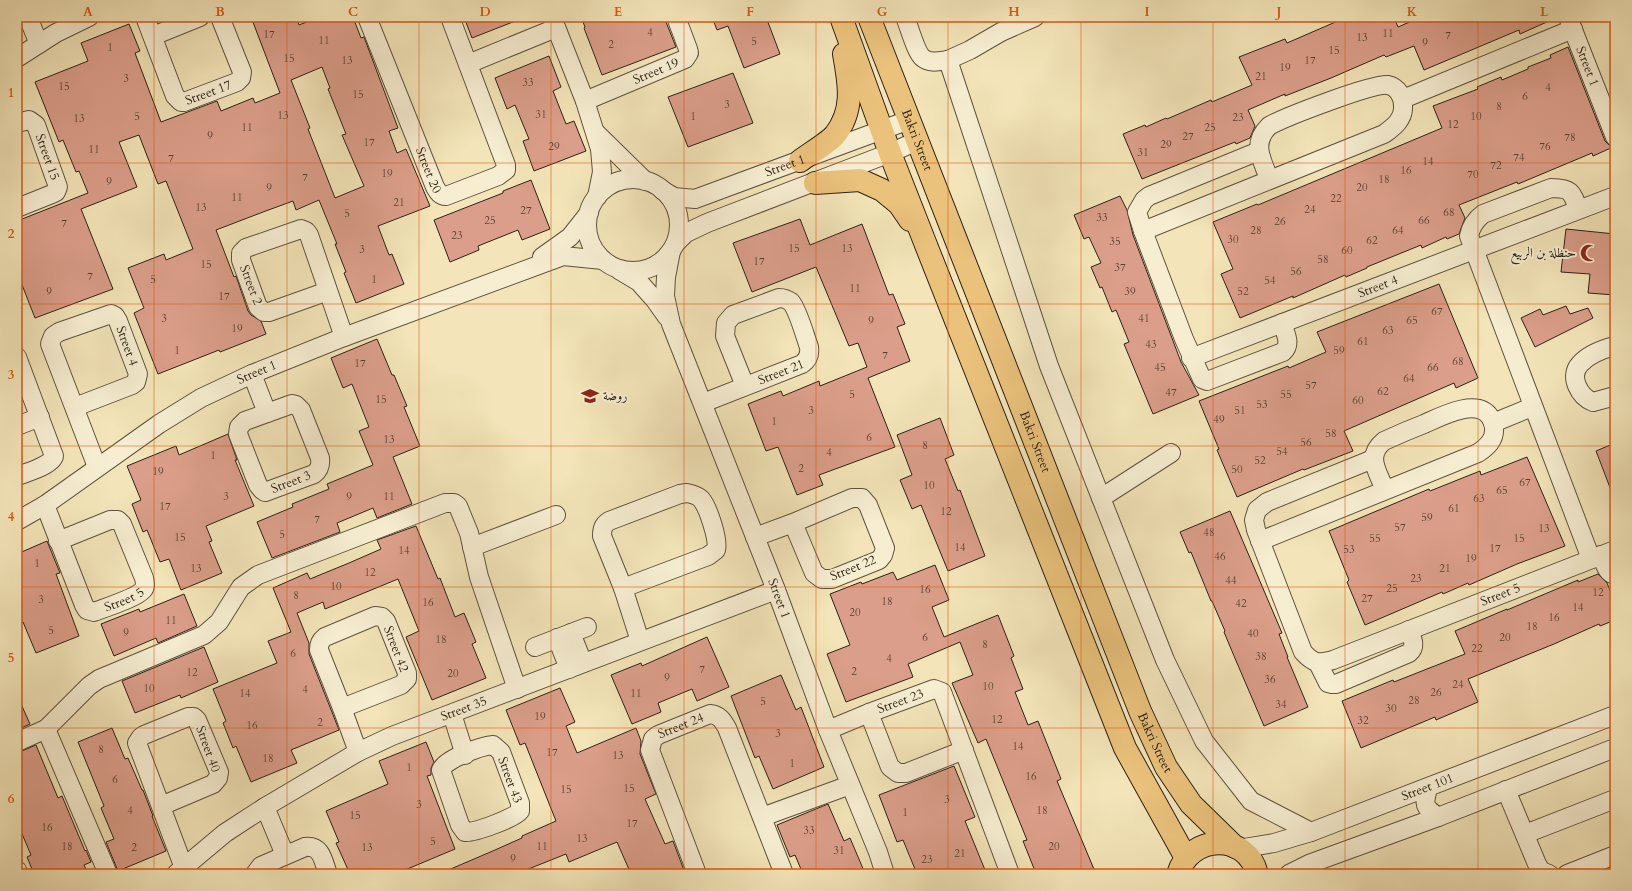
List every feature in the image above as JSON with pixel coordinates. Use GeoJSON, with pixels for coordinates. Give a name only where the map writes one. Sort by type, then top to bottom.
{"type":"FeatureCollection","features":[{"type":"Feature","properties":{"kind":"main road","name":"Bakri Street"},"geometry":{"type":"LineString","coordinates":[[840,17],[890,153],[1125,748],[1182,866]]}},
{"type":"Feature","properties":{"kind":"main road"},"geometry":{"type":"LineString","coordinates":[[800,161],[834,135],[847,113],[850,89],[840,17]]}},
{"type":"Feature","properties":{"kind":"main road","name":"Bakri Street"},"geometry":{"type":"LineString","coordinates":[[869,17],[1140,711],[1166,767],[1191,804],[1236,848],[1248,857],[1257,874]]}},
{"type":"Feature","properties":{"kind":"main road"},"geometry":{"type":"LineString","coordinates":[[815,183],[860,180],[882,190],[898,204],[924,240]]}},
{"type":"Feature","properties":{"kind":"main road"},"geometry":{"type":"LineString","coordinates":[[1182,866],[1201,847],[1210,844],[1219,843],[1236,848]]}},
{"type":"Feature","properties":{"kind":"street"},"geometry":{"type":"LineString","coordinates":[[28,17],[39,44]]}},
{"type":"Feature","properties":{"kind":"street"},"geometry":{"type":"LineString","coordinates":[[17,58],[56,33],[89,17]]}},
{"type":"Feature","properties":{"kind":"street","name":"Street 17"},"geometry":{"type":"LineString","coordinates":[[145,17],[175,96],[180,102],[188,102],[237,82],[241,78],[242,72],[220,17]]}},
{"type":"Feature","properties":{"kind":"street"},"geometry":{"type":"LineString","coordinates":[[153,36],[200,17]]}},
{"type":"Feature","properties":{"kind":"street","name":"Street 20"},"geometry":{"type":"LineString","coordinates":[[367,17],[435,187],[442,196],[451,195],[498,176],[506,170],[506,161],[450,17]]}},
{"type":"Feature","properties":{"kind":"street","name":"Street 19"},"geometry":{"type":"LineString","coordinates":[[585,100],[685,59],[689,53],[688,48],[676,17]]}},
{"type":"Feature","properties":{"kind":"street"},"geometry":{"type":"LineString","coordinates":[[906,17],[919,54],[924,59],[934,62],[948,60],[970,50],[1001,32],[1036,17]]}},
{"type":"Feature","properties":{"kind":"street"},"geometry":{"type":"LineString","coordinates":[[468,64],[554,22],[585,100],[594,131],[600,149],[602,172],[597,197],[589,213],[587,226],[589,238],[594,250],[610,264],[631,271],[647,269],[661,262],[674,247],[679,228],[678,213],[672,200],[662,189],[645,181],[594,131]]}},
{"type":"Feature","properties":{"kind":"street"},"geometry":{"type":"LineString","coordinates":[[1403,99],[1571,23]]}},
{"type":"Feature","properties":{"kind":"street","name":"Street 1"},"geometry":{"type":"LineString","coordinates":[[1571,23],[1614,130]]}},
{"type":"Feature","properties":{"kind":"street"},"geometry":{"type":"LineString","coordinates":[[948,60],[1049,366],[1165,660],[1204,741],[1251,801],[1311,832]]}},
{"type":"Feature","properties":{"kind":"street"},"geometry":{"type":"LineString","coordinates":[[1143,231],[1384,134],[1397,125],[1402,117],[1404,110],[1403,99],[1400,93],[1390,85],[1381,84],[1364,89],[1269,126],[1258,144],[1269,179]]}},
{"type":"Feature","properties":{"kind":"street","name":"Street 15"},"geometry":{"type":"LineString","coordinates":[[17,123],[29,120],[36,125],[58,187],[56,192],[17,208]]}},
{"type":"Feature","properties":{"kind":"street","name":"Street 1"},"geometry":{"type":"LineString","coordinates":[[662,189],[674,197],[695,199],[909,120]]}},
{"type":"Feature","properties":{"kind":"street","name":"Street 1"},"geometry":{"type":"LineString","coordinates":[[885,874],[878,852],[828,730],[776,590],[671,324],[665,296],[666,277],[674,247],[686,233],[707,223],[815,183],[917,141]]}},
{"type":"Feature","properties":{"kind":"street"},"geometry":{"type":"LineString","coordinates":[[1259,151],[1149,196],[1144,200],[1137,212],[1191,358],[1202,379],[1207,381],[1278,355],[1287,349],[1288,343],[1282,323]]}},
{"type":"Feature","properties":{"kind":"street"},"geometry":{"type":"LineString","coordinates":[[597,197],[607,188],[619,182],[632,180],[645,181]]}},
{"type":"Feature","properties":{"kind":"street"},"geometry":{"type":"LineString","coordinates":[[1578,210],[1573,194],[1569,190],[1551,188],[1483,214],[1477,218],[1470,229],[1469,236],[1532,407],[1602,554],[1608,570],[1610,574],[1615,575]]}},
{"type":"Feature","properties":{"kind":"street","name":"Street 4"},"geometry":{"type":"LineString","coordinates":[[1191,358],[1615,196]]}},
{"type":"Feature","properties":{"kind":"street","name":"Street 1"},"geometry":{"type":"LineString","coordinates":[[521,270],[556,248],[570,237],[589,213]]}},
{"type":"Feature","properties":{"kind":"street","name":"Street 2"},"geometry":{"type":"LineString","coordinates":[[328,291],[269,312],[264,312],[258,307],[241,260],[241,253],[246,248],[304,229],[308,235],[328,291],[344,337]]}},
{"type":"Feature","properties":{"kind":"street","name":"Street 1"},"geometry":{"type":"LineString","coordinates":[[17,521],[45,505],[159,424],[201,398],[252,374],[344,337],[521,270],[563,256],[610,264],[639,282],[655,300],[671,324]]}},
{"type":"Feature","properties":{"kind":"street","name":"Street 21"},"geometry":{"type":"LineString","coordinates":[[703,403],[802,364],[808,357],[809,347],[794,309],[791,303],[785,298],[779,298],[733,315],[726,323],[725,336],[745,386]]}},
{"type":"Feature","properties":{"kind":"street","name":"Street 4"},"geometry":{"type":"LineString","coordinates":[[75,407],[132,385],[136,382],[138,374],[118,321],[115,316],[111,314],[59,332],[53,336],[50,344],[98,467]]}},
{"type":"Feature","properties":{"kind":"street"},"geometry":{"type":"LineString","coordinates":[[1615,346],[1604,348],[1579,365],[1576,373],[1576,384],[1580,393],[1588,400],[1593,402],[1615,396]]}},
{"type":"Feature","properties":{"kind":"street"},"geometry":{"type":"LineString","coordinates":[[17,358],[53,452],[53,460],[46,465],[17,476]]}},
{"type":"Feature","properties":{"kind":"street"},"geometry":{"type":"LineString","coordinates":[[252,374],[267,413]]}},
{"type":"Feature","properties":{"kind":"street","name":"Street 3"},"geometry":{"type":"LineString","coordinates":[[292,404],[299,407],[320,462],[318,471],[314,474],[265,492],[258,485],[238,430],[245,421],[267,413],[292,404]]}},
{"type":"Feature","properties":{"kind":"street"},"geometry":{"type":"LineString","coordinates":[[1493,424],[1532,407]]}},
{"type":"Feature","properties":{"kind":"street"},"geometry":{"type":"LineString","coordinates":[[1260,541],[1478,453],[1487,447],[1493,439],[1493,424],[1489,415],[1481,410],[1470,408],[1455,410],[1384,441],[1376,448],[1373,459],[1384,490]]}},
{"type":"Feature","properties":{"kind":"street"},"geometry":{"type":"LineString","coordinates":[[17,426],[40,417]]}},
{"type":"Feature","properties":{"kind":"street"},"geometry":{"type":"LineString","coordinates":[[1101,498],[1171,453]]}},
{"type":"Feature","properties":{"kind":"street"},"geometry":{"type":"LineString","coordinates":[[1373,459],[1267,502],[1257,510],[1254,520],[1260,541],[1303,652],[1314,662],[1318,662],[1328,683],[1336,684],[1409,653],[1414,646],[1409,630]]}},
{"type":"Feature","properties":{"kind":"street"},"geometry":{"type":"LineString","coordinates":[[622,588],[713,553],[718,545],[717,540],[705,504],[700,498],[694,494],[680,494],[609,521],[604,525],[602,536],[640,641]]}},
{"type":"Feature","properties":{"kind":"street","name":"Street 22"},"geometry":{"type":"LineString","coordinates":[[755,537],[852,498],[862,498],[868,505],[885,548],[883,555],[879,560],[832,579],[822,579],[814,573],[793,523]]}},
{"type":"Feature","properties":{"kind":"street"},"geometry":{"type":"LineString","coordinates":[[17,742],[46,729],[89,686],[99,679],[195,640],[212,630],[242,587],[258,575],[445,503],[454,503],[458,506],[469,533],[479,577],[517,689]]}},
{"type":"Feature","properties":{"kind":"street","name":"Street 5"},"geometry":{"type":"LineString","coordinates":[[45,505],[58,541],[87,610],[94,612],[134,596],[144,588],[144,578],[122,524],[118,520],[110,520],[58,541]]}},
{"type":"Feature","properties":{"kind":"street"},"geometry":{"type":"LineString","coordinates":[[472,547],[556,514]]}},
{"type":"Feature","properties":{"kind":"street","name":"Street 5"},"geometry":{"type":"LineString","coordinates":[[1318,662],[1333,660],[1602,554]]}},
{"type":"Feature","properties":{"kind":"street","name":"Street 35"},"geometry":{"type":"LineString","coordinates":[[180,871],[225,833],[264,806],[358,752],[392,736],[776,590]]}},
{"type":"Feature","properties":{"kind":"street","name":"Street 42"},"geometry":{"type":"LineString","coordinates":[[342,708],[401,684],[407,678],[407,673],[386,621],[382,617],[374,616],[325,636],[321,640],[319,650],[358,752]]}},
{"type":"Feature","properties":{"kind":"street"},"geometry":{"type":"LineString","coordinates":[[535,647],[571,633],[576,666]]}},
{"type":"Feature","properties":{"kind":"street","name":"Street 23"},"geometry":{"type":"LineString","coordinates":[[828,730],[934,689],[942,692],[1010,874]]}},
{"type":"Feature","properties":{"kind":"street","name":"Street 23"},"geometry":{"type":"LineString","coordinates":[[869,713],[890,767],[898,773],[906,773],[964,750]]}},
{"type":"Feature","properties":{"kind":"street"},"geometry":{"type":"LineString","coordinates":[[452,714],[465,754]]}},
{"type":"Feature","properties":{"kind":"street","name":"Street 24"},"geometry":{"type":"LineString","coordinates":[[697,874],[650,750],[653,739],[658,735],[710,714],[716,715],[720,718],[727,728],[784,874]]}},
{"type":"Feature","properties":{"kind":"street","name":"Street 101"},"geometry":{"type":"LineString","coordinates":[[1236,848],[1274,843],[1311,832],[1615,715]]}},
{"type":"Feature","properties":{"kind":"street","name":"Street 40"},"geometry":{"type":"LineString","coordinates":[[161,806],[213,784],[218,778],[219,772],[197,720],[194,717],[188,717],[144,735],[137,743],[161,806],[180,871]]}},
{"type":"Feature","properties":{"kind":"street"},"geometry":{"type":"LineString","coordinates":[[46,729],[108,874]]}},
{"type":"Feature","properties":{"kind":"street","name":"Street 43"},"geometry":{"type":"LineString","coordinates":[[493,745],[499,749],[520,803],[520,811],[518,814],[472,832],[465,832],[462,829],[441,770],[442,767],[449,761],[465,754],[493,745]]}},
{"type":"Feature","properties":{"kind":"street"},"geometry":{"type":"LineString","coordinates":[[1289,874],[1311,869],[1438,817],[1615,748]]}},
{"type":"Feature","properties":{"kind":"street"},"geometry":{"type":"LineString","coordinates":[[762,817],[850,785]]}},
{"type":"Feature","properties":{"kind":"street"},"geometry":{"type":"LineString","coordinates":[[1428,788],[1424,803],[1427,809],[1438,817]]}},
{"type":"Feature","properties":{"kind":"street"},"geometry":{"type":"LineString","coordinates":[[1506,790],[1541,871],[1549,874]]}},
{"type":"Feature","properties":{"kind":"street"},"geometry":{"type":"LineString","coordinates":[[1525,834],[1615,799]]}},
{"type":"Feature","properties":{"kind":"street"},"geometry":{"type":"LineString","coordinates":[[264,806],[285,855]]}},
{"type":"Feature","properties":{"kind":"street"},"geometry":{"type":"LineString","coordinates":[[255,874],[261,866],[305,846],[315,847],[320,853],[328,874]]}},
{"type":"Feature","properties":{"kind":"street"},"geometry":{"type":"LineString","coordinates":[[1567,874],[1615,855]]}},
{"type":"Feature","properties":{"kind":"street"},"geometry":{"type":"LineString","coordinates":[[17,870],[18,874]]}},
{"type":"Feature","properties":{"kind":"building"},"geometry":{"type":"Polygon","coordinates":[[[251,17],[296,17],[299,25],[319,17],[353,17],[361,38],[364,37],[398,128],[389,131],[397,153],[406,149],[430,206],[378,226],[389,255],[392,254],[404,284],[356,303],[344,273],[346,272],[335,244],[337,244],[319,200],[296,210],[293,201],[216,230],[234,277],[236,276],[248,311],[251,315],[261,321],[266,334],[220,352],[219,350],[158,374],[134,313],[144,308],[128,268],[164,254],[166,260],[193,249],[166,181],[158,184],[139,135],[119,142],[137,187],[81,209],[113,289],[35,318],[17,272],[17,221],[88,193],[79,171],[76,172],[63,140],[59,142],[35,82],[88,61],[81,43],[129,24],[140,51],[135,53],[161,122],[217,101],[221,111],[253,98],[255,103],[280,93],[251,17]],[[322,67],[291,80],[335,198],[364,186],[342,135],[346,134],[328,89],[330,88],[322,67]]]}},
{"type":"Feature","properties":{"kind":"building"},"geometry":{"type":"Polygon","coordinates":[[[464,17],[523,17],[523,18],[472,38],[464,17]]]}},
{"type":"Feature","properties":{"kind":"building"},"geometry":{"type":"Polygon","coordinates":[[[581,17],[664,17],[676,47],[602,75],[581,17]]]}},
{"type":"Feature","properties":{"kind":"building"},"geometry":{"type":"Polygon","coordinates":[[[712,17],[766,17],[780,54],[744,68],[728,26],[717,30],[712,17]]]}},
{"type":"Feature","properties":{"kind":"building"},"geometry":{"type":"Polygon","coordinates":[[[1339,17],[1394,17],[1398,27],[1421,17],[1558,17],[1520,34],[1519,30],[1424,70],[1414,46],[1386,57],[1384,55],[1331,78],[1285,96],[1285,94],[1248,110],[1255,126],[1250,138],[1236,144],[1235,142],[1142,179],[1123,134],[1145,125],[1146,127],[1166,118],[1167,119],[1211,100],[1212,102],[1252,85],[1239,57],[1285,39],[1287,43],[1340,20],[1339,17]]]}},
{"type":"Feature","properties":{"kind":"building"},"geometry":{"type":"Polygon","coordinates":[[[1568,47],[1605,141],[1613,147],[1593,156],[1592,153],[1518,184],[1517,182],[1459,205],[1465,218],[1459,234],[1447,239],[1446,237],[1422,248],[1421,245],[1346,277],[1345,275],[1293,298],[1293,296],[1240,318],[1221,274],[1233,269],[1213,222],[1257,204],[1258,205],[1442,128],[1433,106],[1478,89],[1477,87],[1501,77],[1502,80],[1528,69],[1528,67],[1551,58],[1550,55],[1568,47]]]}},
{"type":"Feature","properties":{"kind":"building"},"geometry":{"type":"Polygon","coordinates":[[[549,56],[561,87],[553,91],[566,124],[574,121],[586,151],[534,171],[523,141],[529,139],[515,105],[507,109],[495,78],[549,56]]]}},
{"type":"Feature","properties":{"kind":"building"},"geometry":{"type":"Polygon","coordinates":[[[733,73],[753,123],[688,147],[668,97],[733,73]]]}},
{"type":"Feature","properties":{"kind":"building"},"geometry":{"type":"Polygon","coordinates":[[[531,180],[550,229],[522,240],[518,230],[478,246],[479,250],[450,262],[434,220],[503,193],[503,191],[531,180]]]}},
{"type":"Feature","properties":{"kind":"building"},"geometry":{"type":"Polygon","coordinates":[[[1120,196],[1127,210],[1133,235],[1181,362],[1199,395],[1153,414],[1124,344],[1129,342],[1116,310],[1112,312],[1102,287],[1100,288],[1091,267],[1101,263],[1089,237],[1084,239],[1074,215],[1120,196]]]}},
{"type":"Feature","properties":{"kind":"building"},"geometry":{"type":"Polygon","coordinates":[[[800,219],[810,245],[862,224],[889,295],[893,294],[905,324],[897,327],[910,361],[868,378],[895,447],[819,475],[823,485],[797,495],[778,447],[766,451],[748,404],[781,391],[783,396],[819,381],[820,386],[867,367],[858,343],[849,346],[816,267],[752,292],[733,243],[800,219]]]}},
{"type":"Feature","properties":{"kind":"building","name":"حنظلة بن الربيع"},"geometry":{"type":"Polygon","coordinates":[[[1566,229],[1615,234],[1615,295],[1588,293],[1590,274],[1561,272],[1566,229]]]}},
{"type":"Feature","properties":{"kind":"building"},"geometry":{"type":"Polygon","coordinates":[[[1439,284],[1478,378],[1456,388],[1454,383],[1344,431],[1353,451],[1304,470],[1303,469],[1237,497],[1217,450],[1219,449],[1199,401],[1288,366],[1289,368],[1326,352],[1317,332],[1439,284]]]}},
{"type":"Feature","properties":{"kind":"building"},"geometry":{"type":"Polygon","coordinates":[[[1566,306],[1570,314],[1588,308],[1593,318],[1535,347],[1521,318],[1540,309],[1543,315],[1566,306]]]}},
{"type":"Feature","properties":{"kind":"building"},"geometry":{"type":"Polygon","coordinates":[[[377,339],[407,406],[404,407],[420,446],[393,457],[412,504],[377,518],[373,508],[337,523],[340,532],[272,558],[257,522],[293,507],[292,504],[329,489],[327,484],[373,465],[359,431],[369,427],[352,384],[343,388],[331,358],[377,339]]]}},
{"type":"Feature","properties":{"kind":"building"},"geometry":{"type":"Polygon","coordinates":[[[940,418],[954,455],[945,459],[958,491],[960,490],[985,556],[948,571],[921,505],[912,509],[900,480],[912,475],[897,435],[940,418]]]}},
{"type":"Feature","properties":{"kind":"building"},"geometry":{"type":"Polygon","coordinates":[[[228,434],[237,460],[235,460],[254,506],[206,526],[212,541],[209,542],[222,573],[181,590],[169,559],[160,562],[147,530],[143,532],[132,504],[141,500],[127,466],[176,446],[179,455],[228,434]]]}},
{"type":"Feature","properties":{"kind":"building"},"geometry":{"type":"Polygon","coordinates":[[[1615,443],[1615,497],[1614,498],[1596,451],[1615,443]]]}},
{"type":"Feature","properties":{"kind":"building"},"geometry":{"type":"Polygon","coordinates":[[[1527,457],[1565,546],[1517,564],[1469,585],[1468,583],[1443,594],[1442,592],[1365,625],[1347,582],[1349,580],[1329,531],[1429,489],[1430,491],[1480,471],[1481,475],[1527,457]]]}},
{"type":"Feature","properties":{"kind":"building"},"geometry":{"type":"Polygon","coordinates":[[[1230,511],[1282,633],[1279,634],[1287,657],[1308,707],[1264,726],[1191,552],[1189,553],[1180,532],[1230,511]]]}},
{"type":"Feature","properties":{"kind":"building"},"geometry":{"type":"Polygon","coordinates":[[[416,526],[438,579],[440,578],[455,617],[464,613],[476,642],[472,644],[486,678],[432,700],[406,637],[419,631],[398,579],[325,609],[323,602],[297,613],[309,643],[309,654],[339,730],[291,750],[297,763],[251,782],[236,746],[233,748],[223,723],[226,721],[213,689],[277,663],[268,641],[291,632],[273,588],[307,573],[310,579],[349,563],[381,549],[377,540],[416,526]]]}},
{"type":"Feature","properties":{"kind":"building"},"geometry":{"type":"Polygon","coordinates":[[[47,541],[60,573],[56,574],[79,636],[36,653],[23,622],[17,624],[17,554],[47,541]]]}},
{"type":"Feature","properties":{"kind":"building"},"geometry":{"type":"Polygon","coordinates":[[[935,565],[949,600],[932,607],[944,637],[998,615],[1014,656],[1011,658],[1023,689],[1015,692],[1028,725],[1038,721],[1061,779],[1057,781],[1096,874],[1038,874],[1035,871],[1023,841],[1027,840],[986,739],[978,743],[952,683],[973,675],[960,642],[908,664],[913,677],[846,702],[827,654],[850,645],[830,594],[893,572],[897,580],[935,565]]]}},
{"type":"Feature","properties":{"kind":"building"},"geometry":{"type":"Polygon","coordinates":[[[1598,574],[1607,583],[1615,602],[1615,620],[1600,626],[1599,624],[1468,679],[1478,702],[1436,720],[1435,717],[1361,748],[1342,701],[1393,680],[1394,682],[1465,654],[1455,631],[1578,580],[1578,582],[1598,574]]]}},
{"type":"Feature","properties":{"kind":"building"},"geometry":{"type":"Polygon","coordinates":[[[184,594],[197,626],[158,643],[156,638],[114,656],[101,624],[139,609],[140,612],[184,594]]]}},
{"type":"Feature","properties":{"kind":"building"},"geometry":{"type":"Polygon","coordinates":[[[707,637],[729,687],[697,701],[692,689],[658,703],[661,712],[632,724],[611,675],[641,663],[642,666],[707,637]]]}},
{"type":"Feature","properties":{"kind":"building"},"geometry":{"type":"Polygon","coordinates":[[[204,647],[218,682],[181,698],[180,695],[135,713],[122,681],[204,647]]]}},
{"type":"Feature","properties":{"kind":"building"},"geometry":{"type":"Polygon","coordinates":[[[781,675],[796,710],[801,707],[824,767],[773,789],[759,756],[755,758],[731,696],[781,675]]]}},
{"type":"Feature","properties":{"kind":"building"},"geometry":{"type":"Polygon","coordinates":[[[560,688],[575,722],[566,726],[577,753],[636,728],[641,741],[640,754],[656,794],[645,799],[665,844],[673,841],[685,873],[631,874],[617,842],[569,862],[566,854],[516,874],[439,874],[522,838],[522,836],[556,821],[525,743],[520,745],[506,710],[560,688]]]}},
{"type":"Feature","properties":{"kind":"building"},"geometry":{"type":"Polygon","coordinates":[[[17,695],[30,724],[17,730],[17,695]]]}},
{"type":"Feature","properties":{"kind":"building"},"geometry":{"type":"Polygon","coordinates":[[[112,728],[125,759],[128,758],[143,790],[166,851],[118,871],[106,842],[114,839],[101,808],[104,806],[78,742],[112,728]]]}},
{"type":"Feature","properties":{"kind":"building"},"geometry":{"type":"Polygon","coordinates":[[[426,742],[434,762],[431,768],[431,775],[427,776],[455,849],[405,870],[407,874],[350,874],[336,843],[339,842],[326,811],[388,784],[379,761],[426,742]]]}},
{"type":"Feature","properties":{"kind":"building"},"geometry":{"type":"Polygon","coordinates":[[[36,745],[58,798],[62,796],[91,862],[84,865],[88,874],[34,874],[27,857],[31,855],[17,822],[17,753],[36,745]]]}},
{"type":"Feature","properties":{"kind":"building"},"geometry":{"type":"Polygon","coordinates":[[[954,766],[975,817],[965,821],[985,870],[974,874],[917,874],[903,840],[897,842],[879,795],[954,766]]]}},
{"type":"Feature","properties":{"kind":"building"},"geometry":{"type":"Polygon","coordinates":[[[828,804],[844,841],[850,838],[864,871],[857,874],[803,874],[795,855],[790,857],[777,825],[828,804]]]}},
{"type":"Feature","properties":{"kind":"place","name":"حنظلة بن الربيع"},"geometry":{"type":"Point","coordinates":[1589,253]}},
{"type":"Feature","properties":{"kind":"place","name":"روضة"},"geometry":{"type":"Point","coordinates":[590,396]}}]}
